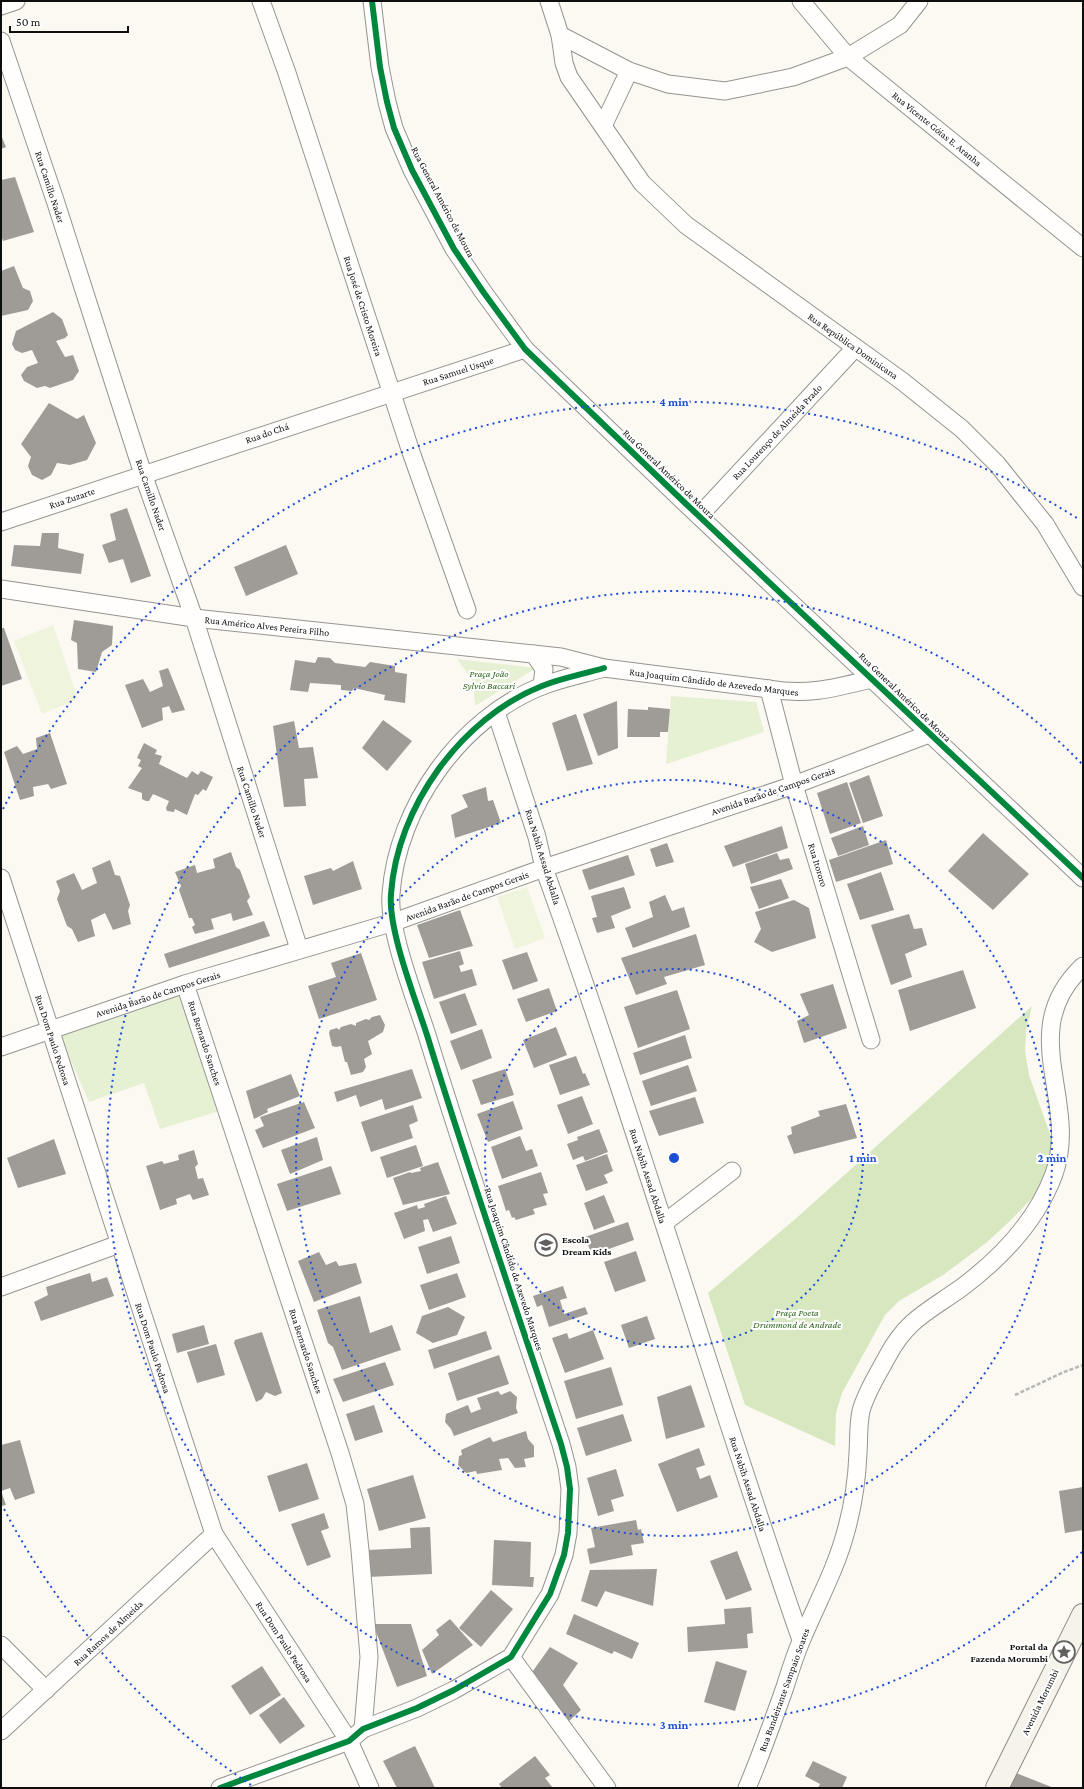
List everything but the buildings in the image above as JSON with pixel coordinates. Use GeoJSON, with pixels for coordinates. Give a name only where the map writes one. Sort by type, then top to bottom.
{"type":"FeatureCollection","features":[{"type":"Feature","properties":{"kind":"main road","name":"Avenida Morumbi"},"geometry":{"type":"LineString","coordinates":[[997,1788],[1083,1616]]}},
{"type":"Feature","properties":{"kind":"street"},"geometry":{"type":"LineString","coordinates":[[1,6],[16,1]]}},
{"type":"Feature","properties":{"kind":"street","name":"Rua José de Cristo Moreira"},"geometry":{"type":"LineString","coordinates":[[261,1],[287,73],[391,393],[467,610]]}},
{"type":"Feature","properties":{"kind":"street","name":"Rua General Américo de Moura"},"geometry":{"type":"LineString","coordinates":[[372,1],[380,67],[387,102],[394,128],[412,170],[454,249],[525,349],[699,516],[1083,878]]}},
{"type":"Feature","properties":{"kind":"street","name":"Rua República Dominicana"},"geometry":{"type":"LineString","coordinates":[[549,1],[560,35],[561,52],[569,77],[642,182],[686,225],[944,414],[997,464],[1045,524],[1083,587]]}},
{"type":"Feature","properties":{"kind":"street","name":"Rua Vicente Góias E. Aranha"},"geometry":{"type":"LineString","coordinates":[[801,1],[848,57],[1083,248]]}},
{"type":"Feature","properties":{"kind":"street"},"geometry":{"type":"LineString","coordinates":[[560,35],[629,70],[668,84],[725,91],[793,77],[848,57],[900,25],[919,1]]}},
{"type":"Feature","properties":{"kind":"street","name":"Rua Camillo Nader"},"geometry":{"type":"LineString","coordinates":[[1,41],[45,171],[143,474],[194,618],[299,949]]}},
{"type":"Feature","properties":{"kind":"street"},"geometry":{"type":"LineString","coordinates":[[603,126],[629,70]]}},
{"type":"Feature","properties":{"kind":"street","name":"Rua Lourenço de Almeida Prado"},"geometry":{"type":"LineString","coordinates":[[699,516],[855,348]]}},
{"type":"Feature","properties":{"kind":"street","name":"Rua Samuel Usque"},"geometry":{"type":"LineString","coordinates":[[391,393],[525,349]]}},
{"type":"Feature","properties":{"kind":"street","name":"Rua do Chá"},"geometry":{"type":"LineString","coordinates":[[143,474],[391,393]]}},
{"type":"Feature","properties":{"kind":"street","name":"Rua Zuzarte"},"geometry":{"type":"LineString","coordinates":[[1,522],[143,474]]}},
{"type":"Feature","properties":{"kind":"street","name":"Rua Américo Alves Pereira Filho"},"geometry":{"type":"LineString","coordinates":[[1,589],[194,618],[534,654]]}},
{"type":"Feature","properties":{"kind":"street"},"geometry":{"type":"LineString","coordinates":[[534,654],[544,669],[542,686]]}},
{"type":"Feature","properties":{"kind":"street","name":"Rua Joaquim Cândido de Azevedo Marques"},"geometry":{"type":"LineString","coordinates":[[534,654],[561,657],[604,668],[769,689],[789,693],[812,692],[871,679]]}},
{"type":"Feature","properties":{"kind":"street","name":"Rua Joaquim Cândido de Azevedo Marques"},"geometry":{"type":"LineString","coordinates":[[220,1788],[349,1741],[363,1729],[418,1708],[454,1690],[512,1657],[550,1594],[564,1555],[570,1513],[570,1489],[567,1467],[561,1444],[436,1065],[400,948],[390,896],[394,871],[403,837],[423,794],[438,768],[457,746],[508,703],[542,686],[604,668]]}},
{"type":"Feature","properties":{"kind":"street","name":"Rua Itororo"},"geometry":{"type":"LineString","coordinates":[[769,689],[794,785],[871,1040]]}},
{"type":"Feature","properties":{"kind":"street","name":"Rua Nabih Assad Abdalla"},"geometry":{"type":"LineString","coordinates":[[496,712],[537,837],[544,868],[664,1223],[760,1521],[801,1640]]}},
{"type":"Feature","properties":{"kind":"street","name":"Avenida Barão de Campos Gerais"},"geometry":{"type":"LineString","coordinates":[[1,1046],[185,984],[394,922],[544,868],[794,785],[929,734]]}},
{"type":"Feature","properties":{"kind":"street","name":"Rua Dom Paulo Pedrosa"},"geometry":{"type":"LineString","coordinates":[[1,878],[49,1030],[214,1534],[349,1741],[370,1788]]}},
{"type":"Feature","properties":{"kind":"street","name":"Rua Bandeirante Sampaio Soares"},"geometry":{"type":"LineString","coordinates":[[747,1788],[801,1640],[834,1570],[846,1530],[854,1491],[861,1412],[866,1396],[894,1343],[908,1325],[962,1287],[995,1260],[1029,1222],[1048,1189],[1058,1160],[1060,1126],[1050,1050],[1053,1011],[1060,993],[1074,974],[1083,966]]}},
{"type":"Feature","properties":{"kind":"street","name":"Rua Bernardo Sanches"},"geometry":{"type":"LineString","coordinates":[[185,984],[337,1445],[355,1504],[369,1656],[363,1729]]}},
{"type":"Feature","properties":{"kind":"street"},"geometry":{"type":"LineString","coordinates":[[664,1223],[732,1171]]}},
{"type":"Feature","properties":{"kind":"street"},"geometry":{"type":"LineString","coordinates":[[1,1287],[119,1244]]}},
{"type":"Feature","properties":{"kind":"street","name":"Rua Ramos de Almeida"},"geometry":{"type":"LineString","coordinates":[[1,1731],[214,1534]]}},
{"type":"Feature","properties":{"kind":"street"},"geometry":{"type":"LineString","coordinates":[[1,1645],[46,1690]]}},
{"type":"Feature","properties":{"kind":"street"},"geometry":{"type":"LineString","coordinates":[[512,1657],[607,1788]]}},
{"type":"Feature","properties":{"kind":"path"},"geometry":{"type":"LineString","coordinates":[[1015,1395],[1064,1372],[1083,1365]]}},
{"type":"Feature","properties":{"kind":"green space"},"geometry":{"type":"Polygon","coordinates":[[[53,625],[78,699],[42,714],[14,641],[53,625]]]}},
{"type":"Feature","properties":{"kind":"green space","name":"Praça João Sylvio Baccari"},"geometry":{"type":"Polygon","coordinates":[[[457,659],[536,668],[475,706],[473,681],[457,659]]]}},
{"type":"Feature","properties":{"kind":"green space"},"geometry":{"type":"Polygon","coordinates":[[[671,696],[756,702],[764,732],[666,764],[671,696]]]}},
{"type":"Feature","properties":{"kind":"green space"},"geometry":{"type":"Polygon","coordinates":[[[527,887],[545,938],[515,949],[497,897],[527,887]]]}},
{"type":"Feature","properties":{"kind":"green space"},"geometry":{"type":"Polygon","coordinates":[[[185,984],[226,1109],[160,1129],[144,1083],[89,1102],[56,1027],[185,984]]]}},
{"type":"Feature","properties":{"kind":"green space","name":"Praça Poeta Drummond de Andrade"},"geometry":{"type":"Polygon","coordinates":[[[1032,1006],[1026,1031],[1025,1051],[1029,1075],[1057,1154],[1037,1193],[986,1243],[943,1275],[899,1301],[885,1315],[842,1393],[836,1413],[835,1446],[745,1405],[708,1293],[801,1214],[1032,1006]]]}},
{"type":"Feature","properties":{"kind":"cycle path"},"geometry":{"type":"LineString","coordinates":[[372,1],[380,67],[387,102],[394,128],[412,170],[454,249],[525,349],[684,502],[1083,878]]}},
{"type":"Feature","properties":{"kind":"cycle path"},"geometry":{"type":"LineString","coordinates":[[220,1788],[349,1741],[363,1729],[417,1708],[454,1690],[511,1657],[550,1594],[564,1555],[568,1533],[570,1489],[567,1467],[561,1444],[403,964],[391,909],[391,894],[396,861],[406,829],[420,798],[438,769],[460,743],[485,720],[513,701],[550,683],[604,668]]}},
{"type":"Feature","properties":{"kind":"place","name":"Escola Dream Kids"},"geometry":{"type":"Point","coordinates":[546,1245]}},
{"type":"Feature","properties":{"kind":"place","name":"Portal da Fazenda Morumbi"},"geometry":{"type":"Point","coordinates":[1064,1652]}}]}
